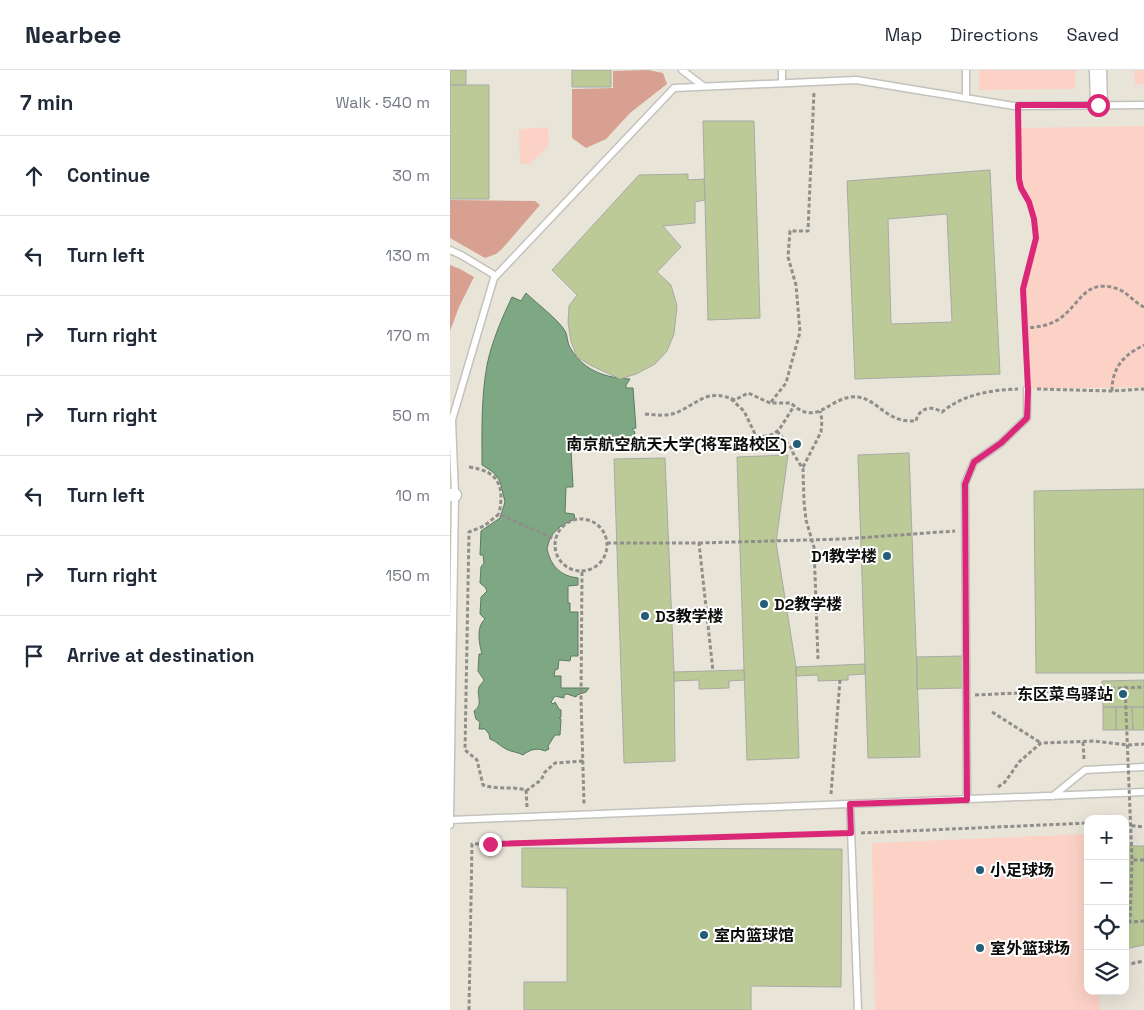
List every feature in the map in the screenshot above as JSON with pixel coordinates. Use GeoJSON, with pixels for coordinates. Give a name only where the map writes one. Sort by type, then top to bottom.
{"type":"FeatureCollection","features":[{"type":"Feature","properties":{"kind":"street"},"geometry":{"type":"LineString","coordinates":[[1098,70],[1098,105]]}},
{"type":"Feature","properties":{"kind":"lane"},"geometry":{"type":"LineString","coordinates":[[682,70],[703,86]]}},
{"type":"Feature","properties":{"kind":"lane"},"geometry":{"type":"LineString","coordinates":[[782,70],[782,83]]}},
{"type":"Feature","properties":{"kind":"lane"},"geometry":{"type":"LineString","coordinates":[[966,70],[966,98]]}},
{"type":"Feature","properties":{"kind":"lane"},"geometry":{"type":"LineString","coordinates":[[450,824],[452,420],[496,276],[674,88],[856,80],[1018,105],[1144,105]]}},
{"type":"Feature","properties":{"kind":"lane"},"geometry":{"type":"LineString","coordinates":[[450,250],[496,276]]}},
{"type":"Feature","properties":{"kind":"lane"},"geometry":{"type":"LineString","coordinates":[[967,800],[965,484],[974,462],[1001,443],[1027,418],[1028,389]]}},
{"type":"Feature","properties":{"kind":"lane"},"geometry":{"type":"LineString","coordinates":[[1054,796],[1085,770],[1144,767]]}},
{"type":"Feature","properties":{"kind":"lane"},"geometry":{"type":"LineString","coordinates":[[450,820],[1144,792]]}},
{"type":"Feature","properties":{"kind":"lane"},"geometry":{"type":"LineString","coordinates":[[850,804],[858,1010]]}},
{"type":"Feature","properties":{"kind":"path"},"geometry":{"type":"LineString","coordinates":[[770,403],[786,383],[800,332],[796,285],[788,257],[790,230],[808,231],[815,82]]}},
{"type":"Feature","properties":{"kind":"path"},"geometry":{"type":"LineString","coordinates":[[1018,105],[1019,179],[1034,219],[1036,238],[1023,289],[1028,389]]}},
{"type":"Feature","properties":{"kind":"path"},"geometry":{"type":"LineString","coordinates":[[1025,333],[1026,328],[1041,326],[1058,320],[1072,308],[1081,296],[1096,286],[1107,286],[1123,291],[1137,304],[1144,306]]}},
{"type":"Feature","properties":{"kind":"path"},"geometry":{"type":"LineString","coordinates":[[1112,391],[1113,376],[1120,362],[1131,352],[1144,345]]}},
{"type":"Feature","properties":{"kind":"path"},"geometry":{"type":"LineString","coordinates":[[645,414],[665,416],[679,412],[701,398],[708,396],[728,397],[735,400],[748,393],[770,403],[791,403],[798,410],[816,413],[850,397],[864,398],[877,404],[897,419],[916,422],[920,413],[928,408],[937,409],[942,412],[961,400],[994,390],[1112,391],[1144,389]]}},
{"type":"Feature","properties":{"kind":"path"},"geometry":{"type":"LineString","coordinates":[[728,397],[744,411],[755,434],[760,437],[777,432],[794,406]]}},
{"type":"Feature","properties":{"kind":"path"},"geometry":{"type":"LineString","coordinates":[[818,659],[814,547],[804,502],[803,467],[821,432],[822,420],[820,412]]}},
{"type":"Feature","properties":{"kind":"path"},"geometry":{"type":"LineString","coordinates":[[777,432],[792,449],[803,467]]}},
{"type":"Feature","properties":{"kind":"path"},"geometry":{"type":"LineString","coordinates":[[468,467],[487,471],[496,479],[501,499],[499,514],[478,529],[469,532],[465,750],[477,760],[483,785],[492,788],[517,788],[526,792]]}},
{"type":"Feature","properties":{"kind":"path"},"geometry":{"type":"LineString","coordinates":[[499,514],[555,539]]}},
{"type":"Feature","properties":{"kind":"path"},"geometry":{"type":"LineString","coordinates":[[577,519],[594,522],[605,535],[607,543],[607,552],[603,560],[590,570],[582,572],[574,571],[560,562],[556,555],[555,539],[558,532],[568,522],[577,519]]}},
{"type":"Feature","properties":{"kind":"path"},"geometry":{"type":"LineString","coordinates":[[607,543],[699,544],[965,531]]}},
{"type":"Feature","properties":{"kind":"path"},"geometry":{"type":"LineString","coordinates":[[699,544],[713,671]]}},
{"type":"Feature","properties":{"kind":"path"},"geometry":{"type":"LineString","coordinates":[[582,572],[584,815]]}},
{"type":"Feature","properties":{"kind":"path"},"geometry":{"type":"LineString","coordinates":[[830,805],[840,680]]}},
{"type":"Feature","properties":{"kind":"path"},"geometry":{"type":"LineString","coordinates":[[1126,686],[1132,860],[1130,922],[1144,921]]}},
{"type":"Feature","properties":{"kind":"path"},"geometry":{"type":"LineString","coordinates":[[966,695],[1144,687]]}},
{"type":"Feature","properties":{"kind":"path"},"geometry":{"type":"LineString","coordinates":[[992,712],[1041,743],[1094,741],[1128,745],[1144,744]]}},
{"type":"Feature","properties":{"kind":"path"},"geometry":{"type":"LineString","coordinates":[[1083,742],[1083,759],[1092,759]]}},
{"type":"Feature","properties":{"kind":"path"},"geometry":{"type":"LineString","coordinates":[[981,799],[1005,782],[1019,762],[1041,743]]}},
{"type":"Feature","properties":{"kind":"path"},"geometry":{"type":"LineString","coordinates":[[1126,756],[1135,755]]}},
{"type":"Feature","properties":{"kind":"path"},"geometry":{"type":"LineString","coordinates":[[526,792],[541,780],[545,772],[556,763],[583,761]]}},
{"type":"Feature","properties":{"kind":"path"},"geometry":{"type":"LineString","coordinates":[[526,792],[528,817]]}},
{"type":"Feature","properties":{"kind":"path"},"geometry":{"type":"LineString","coordinates":[[469,1010],[472,844],[1084,824]]}},
{"type":"Feature","properties":{"kind":"path"},"geometry":{"type":"LineString","coordinates":[[1129,825],[1144,827]]}},
{"type":"Feature","properties":{"kind":"path"},"geometry":{"type":"LineString","coordinates":[[1132,860],[1144,860]]}},
{"type":"Feature","properties":{"kind":"path"},"geometry":{"type":"LineString","coordinates":[[1129,964],[1144,961]]}},
{"type":"Feature","properties":{"kind":"shaded area","name":"南京航空航天大学(将军路校区)"},"geometry":{"type":"Polygon","coordinates":[[[450,70],[1144,70],[1144,1010],[450,1010],[450,70]]]}},
{"type":"Feature","properties":{"kind":"shaded area"},"geometry":{"type":"Polygon","coordinates":[[[648,70],[663,73],[667,84],[630,113],[606,139],[586,148],[572,138],[572,89],[613,88],[613,71],[648,70]]]}},
{"type":"Feature","properties":{"kind":"shaded area"},"geometry":{"type":"Polygon","coordinates":[[[979,70],[1075,70],[1075,89],[979,90],[979,70]]]}},
{"type":"Feature","properties":{"kind":"shaded area"},"geometry":{"type":"Polygon","coordinates":[[[1134,70],[1144,70],[1144,84],[1135,85],[1134,70]]]}},
{"type":"Feature","properties":{"kind":"shaded area"},"geometry":{"type":"Polygon","coordinates":[[[1144,126],[1144,387],[1027,389],[1023,289],[1035,229],[1034,219],[1019,179],[1019,128],[1144,126]]]}},
{"type":"Feature","properties":{"kind":"shaded area"},"geometry":{"type":"Polygon","coordinates":[[[548,127],[549,145],[530,164],[520,164],[519,129],[548,127]]]}},
{"type":"Feature","properties":{"kind":"shaded area"},"geometry":{"type":"Polygon","coordinates":[[[450,200],[535,201],[540,205],[502,249],[496,254],[485,258],[450,238],[450,200]]]}},
{"type":"Feature","properties":{"kind":"shaded area"},"geometry":{"type":"Polygon","coordinates":[[[450,265],[474,277],[459,307],[450,331],[450,265]]]}},
{"type":"Feature","properties":{"kind":"shaded area"},"geometry":{"type":"Polygon","coordinates":[[[526,293],[562,327],[570,347],[582,363],[604,375],[630,379],[626,388],[633,388],[636,428],[632,429],[635,432],[631,445],[586,444],[586,450],[571,449],[573,487],[566,487],[565,513],[574,514],[575,519],[556,530],[548,543],[547,549],[557,569],[566,575],[578,578],[578,585],[568,586],[568,603],[570,603],[570,612],[578,612],[578,656],[571,656],[570,661],[559,660],[558,669],[555,670],[554,676],[561,676],[561,688],[589,688],[586,692],[576,697],[567,694],[564,695],[564,698],[555,696],[551,702],[553,704],[555,702],[561,710],[561,717],[559,718],[561,719],[560,735],[555,735],[548,746],[549,749],[545,751],[533,750],[523,755],[508,750],[490,739],[485,729],[479,729],[480,722],[476,719],[474,711],[479,706],[478,690],[484,680],[478,671],[479,654],[482,654],[479,631],[485,619],[480,614],[481,597],[487,591],[480,583],[481,567],[484,563],[483,555],[480,555],[481,531],[500,518],[505,502],[500,481],[493,472],[482,465],[482,415],[485,377],[494,338],[512,297],[521,301],[526,293]]]}},
{"type":"Feature","properties":{"kind":"shaded area","name":"室外篮球场"},"geometry":{"type":"Polygon","coordinates":[[[1084,834],[1084,995],[1099,995],[1100,1010],[875,1010],[872,843],[1084,834]]]}},
{"type":"Feature","properties":{"kind":"building"},"geometry":{"type":"Polygon","coordinates":[[[450,70],[466,70],[466,85],[450,85],[450,70]]]}},
{"type":"Feature","properties":{"kind":"building"},"geometry":{"type":"Polygon","coordinates":[[[572,70],[611,70],[611,87],[572,87],[572,70]]]}},
{"type":"Feature","properties":{"kind":"building"},"geometry":{"type":"Polygon","coordinates":[[[450,85],[489,85],[489,199],[450,199],[450,85]]]}},
{"type":"Feature","properties":{"kind":"building"},"geometry":{"type":"Polygon","coordinates":[[[703,121],[754,121],[760,318],[708,320],[703,121]]]}},
{"type":"Feature","properties":{"kind":"building"},"geometry":{"type":"Polygon","coordinates":[[[990,170],[1000,374],[855,379],[847,181],[990,170]],[[947,214],[888,219],[891,324],[952,322],[947,214]]]}},
{"type":"Feature","properties":{"kind":"building"},"geometry":{"type":"Polygon","coordinates":[[[688,174],[688,180],[704,179],[705,200],[695,202],[695,223],[663,226],[681,247],[657,272],[671,285],[677,306],[674,334],[667,351],[655,364],[636,374],[620,379],[577,357],[571,341],[568,323],[569,306],[577,295],[552,270],[639,175],[688,174]]]}},
{"type":"Feature","properties":{"kind":"building","name":"D1教学楼"},"geometry":{"type":"Polygon","coordinates":[[[909,453],[920,757],[868,758],[858,455],[909,453]]]}},
{"type":"Feature","properties":{"kind":"building","name":"D2教学楼"},"geometry":{"type":"Polygon","coordinates":[[[788,455],[776,542],[796,667],[799,758],[747,760],[737,457],[788,455]]]}},
{"type":"Feature","properties":{"kind":"building","name":"D3教学楼"},"geometry":{"type":"Polygon","coordinates":[[[665,458],[674,672],[675,761],[624,763],[614,459],[665,458]]]}},
{"type":"Feature","properties":{"kind":"building"},"geometry":{"type":"Polygon","coordinates":[[[1144,489],[1144,673],[1036,673],[1034,491],[1144,489]]]}},
{"type":"Feature","properties":{"kind":"building"},"geometry":{"type":"Polygon","coordinates":[[[963,656],[963,688],[917,689],[917,657],[963,656]]]}},
{"type":"Feature","properties":{"kind":"building"},"geometry":{"type":"Polygon","coordinates":[[[865,664],[865,674],[848,675],[848,680],[818,681],[818,675],[796,676],[796,667],[865,664]]]}},
{"type":"Feature","properties":{"kind":"building"},"geometry":{"type":"Polygon","coordinates":[[[744,670],[745,680],[729,681],[729,688],[699,689],[699,680],[674,681],[674,672],[744,670]]]}},
{"type":"Feature","properties":{"kind":"building","name":"东区菜鸟驿站"},"geometry":{"type":"Polygon","coordinates":[[[1144,680],[1144,707],[1103,707],[1102,681],[1144,680]]]}},
{"type":"Feature","properties":{"kind":"building"},"geometry":{"type":"Polygon","coordinates":[[[1103,707],[1116,707],[1116,730],[1103,730],[1103,707]]]}},
{"type":"Feature","properties":{"kind":"building"},"geometry":{"type":"Polygon","coordinates":[[[1116,707],[1132,707],[1133,730],[1116,730],[1116,707]]]}},
{"type":"Feature","properties":{"kind":"building"},"geometry":{"type":"Polygon","coordinates":[[[1132,707],[1144,707],[1144,730],[1133,730],[1132,707]]]}},
{"type":"Feature","properties":{"kind":"building"},"geometry":{"type":"Polygon","coordinates":[[[1129,846],[1144,846],[1144,945],[1129,948],[1129,846]]]}},
{"type":"Feature","properties":{"kind":"building","name":"室内篮球馆"},"geometry":{"type":"Polygon","coordinates":[[[522,848],[842,849],[841,987],[751,986],[751,1010],[524,1010],[524,982],[567,982],[567,888],[522,887],[522,848]]]}},
{"type":"Feature","properties":{"kind":"place","name":"南京航空航天大学(将军路校区)"},"geometry":{"type":"Point","coordinates":[797,444]}},
{"type":"Feature","properties":{"kind":"place","name":"D1教学楼"},"geometry":{"type":"Point","coordinates":[887,556]}},
{"type":"Feature","properties":{"kind":"place","name":"D2教学楼"},"geometry":{"type":"Point","coordinates":[764,604]}},
{"type":"Feature","properties":{"kind":"place","name":"D3教学楼"},"geometry":{"type":"Point","coordinates":[645,616]}},
{"type":"Feature","properties":{"kind":"place","name":"东区菜鸟驿站"},"geometry":{"type":"Point","coordinates":[1123,694]}},
{"type":"Feature","properties":{"kind":"place","name":"小足球场"},"geometry":{"type":"Point","coordinates":[980,870]}},
{"type":"Feature","properties":{"kind":"place","name":"室内篮球馆"},"geometry":{"type":"Point","coordinates":[704,935]}},
{"type":"Feature","properties":{"kind":"place","name":"室外篮球场"},"geometry":{"type":"Point","coordinates":[980,948]}},
{"type":"Feature","properties":{"kind":"route"},"geometry":{"type":"LineString","coordinates":[[490,844],[851,833],[850,804],[967,800],[965,484],[974,462],[1001,443],[1027,418],[1028,389],[1023,289],[1036,238],[1034,219],[1019,179],[1018,105],[1098,105]]}}]}
